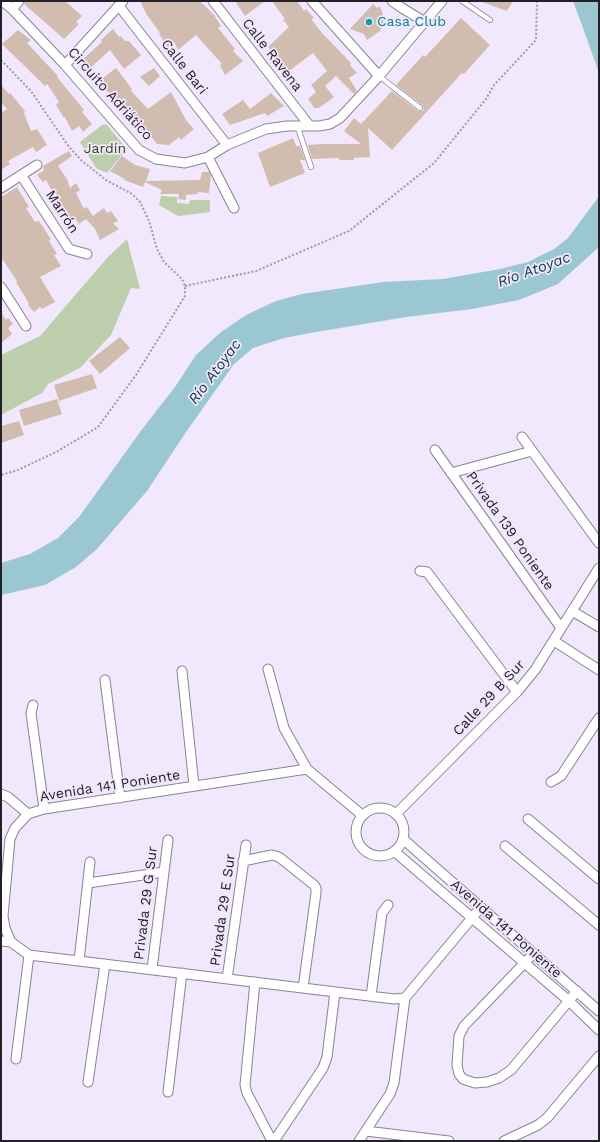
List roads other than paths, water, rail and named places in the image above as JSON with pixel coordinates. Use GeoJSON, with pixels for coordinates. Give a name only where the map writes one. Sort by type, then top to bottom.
{"type":"FeatureCollection","features":[{"type":"Feature","properties":{"kind":"street","name":"Circuito Adriático"},"geometry":{"type":"LineString","coordinates":[[2,1],[12,9],[65,65],[139,150],[156,159],[185,163],[208,156],[266,129],[308,125],[319,126],[330,124],[340,118],[379,76],[442,1]]}},
{"type":"Feature","properties":{"kind":"street"},"geometry":{"type":"LineString","coordinates":[[12,9],[18,1]]}},
{"type":"Feature","properties":{"kind":"street","name":"Calle Ravena"},"geometry":{"type":"LineString","coordinates":[[213,1],[308,125]]}},
{"type":"Feature","properties":{"kind":"street"},"geometry":{"type":"LineString","coordinates":[[312,1],[379,76]]}},
{"type":"Feature","properties":{"kind":"street"},"geometry":{"type":"LineString","coordinates":[[392,1],[425,22]]}},
{"type":"Feature","properties":{"kind":"street"},"geometry":{"type":"LineString","coordinates":[[65,65],[121,3]]}},
{"type":"Feature","properties":{"kind":"street","name":"Calle Bari"},"geometry":{"type":"LineString","coordinates":[[121,3],[227,146]]}},
{"type":"Feature","properties":{"kind":"street"},"geometry":{"type":"LineString","coordinates":[[208,156],[234,208]]}},
{"type":"Feature","properties":{"kind":"street"},"geometry":{"type":"LineString","coordinates":[[1,188],[37,165]]}},
{"type":"Feature","properties":{"kind":"street","name":"Marrón"},"geometry":{"type":"LineString","coordinates":[[21,175],[69,249],[87,254]]}},
{"type":"Feature","properties":{"kind":"street"},"geometry":{"type":"LineString","coordinates":[[1,287],[26,326]]}},
{"type":"Feature","properties":{"kind":"street"},"geometry":{"type":"LineString","coordinates":[[1,305],[9,300]]}},
{"type":"Feature","properties":{"kind":"street"},"geometry":{"type":"LineString","coordinates":[[522,437],[599,543]]}},
{"type":"Feature","properties":{"kind":"street","name":"Privada 139 Poniente"},"geometry":{"type":"LineString","coordinates":[[435,450],[561,628]]}},
{"type":"Feature","properties":{"kind":"street"},"geometry":{"type":"LineString","coordinates":[[451,473],[532,451]]}},
{"type":"Feature","properties":{"kind":"street"},"geometry":{"type":"LineString","coordinates":[[420,571],[427,572],[517,692]]}},
{"type":"Feature","properties":{"kind":"street","name":"Calle 29 B Sur"},"geometry":{"type":"LineString","coordinates":[[396,814],[517,692],[535,670],[572,611],[597,575]]}},
{"type":"Feature","properties":{"kind":"street"},"geometry":{"type":"LineString","coordinates":[[572,611],[599,627]]}},
{"type":"Feature","properties":{"kind":"street"},"geometry":{"type":"LineString","coordinates":[[554,641],[599,670]]}},
{"type":"Feature","properties":{"kind":"street"},"geometry":{"type":"LineString","coordinates":[[268,669],[284,728],[307,769],[362,815]]}},
{"type":"Feature","properties":{"kind":"street"},"geometry":{"type":"LineString","coordinates":[[182,671],[194,786]]}},
{"type":"Feature","properties":{"kind":"street"},"geometry":{"type":"LineString","coordinates":[[105,680],[120,798]]}},
{"type":"Feature","properties":{"kind":"street"},"geometry":{"type":"LineString","coordinates":[[33,705],[31,713],[44,809]]}},
{"type":"Feature","properties":{"kind":"street"},"geometry":{"type":"LineString","coordinates":[[551,782],[561,776],[599,718]]}},
{"type":"Feature","properties":{"kind":"street","name":"Avenida 141 Poniente"},"geometry":{"type":"LineString","coordinates":[[11,942],[5,928],[3,916],[4,867],[10,839],[15,828],[28,814],[44,809],[307,769]]}},
{"type":"Feature","properties":{"kind":"street"},"geometry":{"type":"LineString","coordinates":[[1,794],[8,797],[28,814]]}},
{"type":"Feature","properties":{"kind":"street"},"geometry":{"type":"LineString","coordinates":[[375,808],[390,810],[396,814],[402,821],[404,830],[403,839],[394,851],[388,854],[374,855],[362,847],[358,842],[356,828],[362,815],[375,808]]}},
{"type":"Feature","properties":{"kind":"street"},"geometry":{"type":"LineString","coordinates":[[528,819],[599,879]]}},
{"type":"Feature","properties":{"kind":"street","name":"Avenida 141 Poniente"},"geometry":{"type":"LineString","coordinates":[[403,839],[599,1011]]}},
{"type":"Feature","properties":{"kind":"street","name":"Privada 29 G Sur"},"geometry":{"type":"LineString","coordinates":[[152,969],[168,840]]}},
{"type":"Feature","properties":{"kind":"street","name":"Privada 29 E Sur"},"geometry":{"type":"LineString","coordinates":[[227,979],[246,845]]}},
{"type":"Feature","properties":{"kind":"street"},"geometry":{"type":"LineString","coordinates":[[505,846],[599,925]]}},
{"type":"Feature","properties":{"kind":"street","name":"Avenida 141 Poniente"},"geometry":{"type":"LineString","coordinates":[[394,851],[568,1001],[599,1030]]}},
{"type":"Feature","properties":{"kind":"street"},"geometry":{"type":"LineString","coordinates":[[243,861],[272,855],[279,857],[316,888],[303,988]]}},
{"type":"Feature","properties":{"kind":"street"},"geometry":{"type":"LineString","coordinates":[[79,960],[90,862]]}},
{"type":"Feature","properties":{"kind":"street"},"geometry":{"type":"LineString","coordinates":[[88,883],[164,872]]}},
{"type":"Feature","properties":{"kind":"street"},"geometry":{"type":"LineString","coordinates":[[371,996],[382,913],[388,905]]}},
{"type":"Feature","properties":{"kind":"street"},"geometry":{"type":"LineString","coordinates":[[359,1141],[390,1094],[394,1083],[405,998],[481,908]]}},
{"type":"Feature","properties":{"kind":"street"},"geometry":{"type":"LineString","coordinates":[[1,941],[11,942],[29,954],[394,999],[405,998]]}},
{"type":"Feature","properties":{"kind":"street"},"geometry":{"type":"LineString","coordinates":[[534,953],[464,1026],[459,1036],[457,1066],[459,1074],[463,1079],[475,1083],[487,1082],[499,1078],[511,1070],[577,991]]}},
{"type":"Feature","properties":{"kind":"street"},"geometry":{"type":"LineString","coordinates":[[16,1059],[29,954]]}},
{"type":"Feature","properties":{"kind":"street"},"geometry":{"type":"LineString","coordinates":[[88,1082],[105,964]]}},
{"type":"Feature","properties":{"kind":"street"},"geometry":{"type":"LineString","coordinates":[[168,1092],[182,973]]}},
{"type":"Feature","properties":{"kind":"street"},"geometry":{"type":"LineString","coordinates":[[256,982],[245,1085],[247,1093],[273,1141],[323,1068],[327,1057],[335,992]]}},
{"type":"Feature","properties":{"kind":"street"},"geometry":{"type":"LineString","coordinates":[[504,1141],[538,1125],[547,1118],[599,1056]]}},
{"type":"Feature","properties":{"kind":"street"},"geometry":{"type":"LineString","coordinates":[[366,1131],[448,1141]]}},
{"type":"Feature","properties":{"kind":"lane"},"geometry":{"type":"LineString","coordinates":[[462,1],[490,20]]}},
{"type":"Feature","properties":{"kind":"lane"},"geometry":{"type":"LineString","coordinates":[[379,76],[420,108]]}},
{"type":"Feature","properties":{"kind":"lane"},"geometry":{"type":"LineString","coordinates":[[297,126],[311,167]]}},
{"type":"Feature","properties":{"kind":"water"},"geometry":{"type":"Polygon","coordinates":[[[573,1],[599,1],[599,73],[583,28],[573,1]]]}},
{"type":"Feature","properties":{"kind":"water","name":"Río Atoyac"},"geometry":{"type":"Polygon","coordinates":[[[599,194],[599,247],[558,284],[519,300],[472,309],[406,317],[310,333],[284,338],[253,348],[234,364],[147,491],[97,549],[76,567],[45,585],[1,595],[1,563],[30,554],[58,538],[79,517],[143,428],[175,387],[196,355],[221,332],[246,315],[276,301],[302,294],[383,282],[443,279],[500,269],[528,262],[554,249],[568,238],[597,199],[599,194]]]}},
{"type":"Feature","properties":{"kind":"place","name":"Casa Club"},"geometry":{"type":"Point","coordinates":[369,22]}},
{"type":"Feature","properties":{"kind":"park label","name":"Jardín"},"geometry":{"type":"Point","coordinates":[105,149]}}]}
